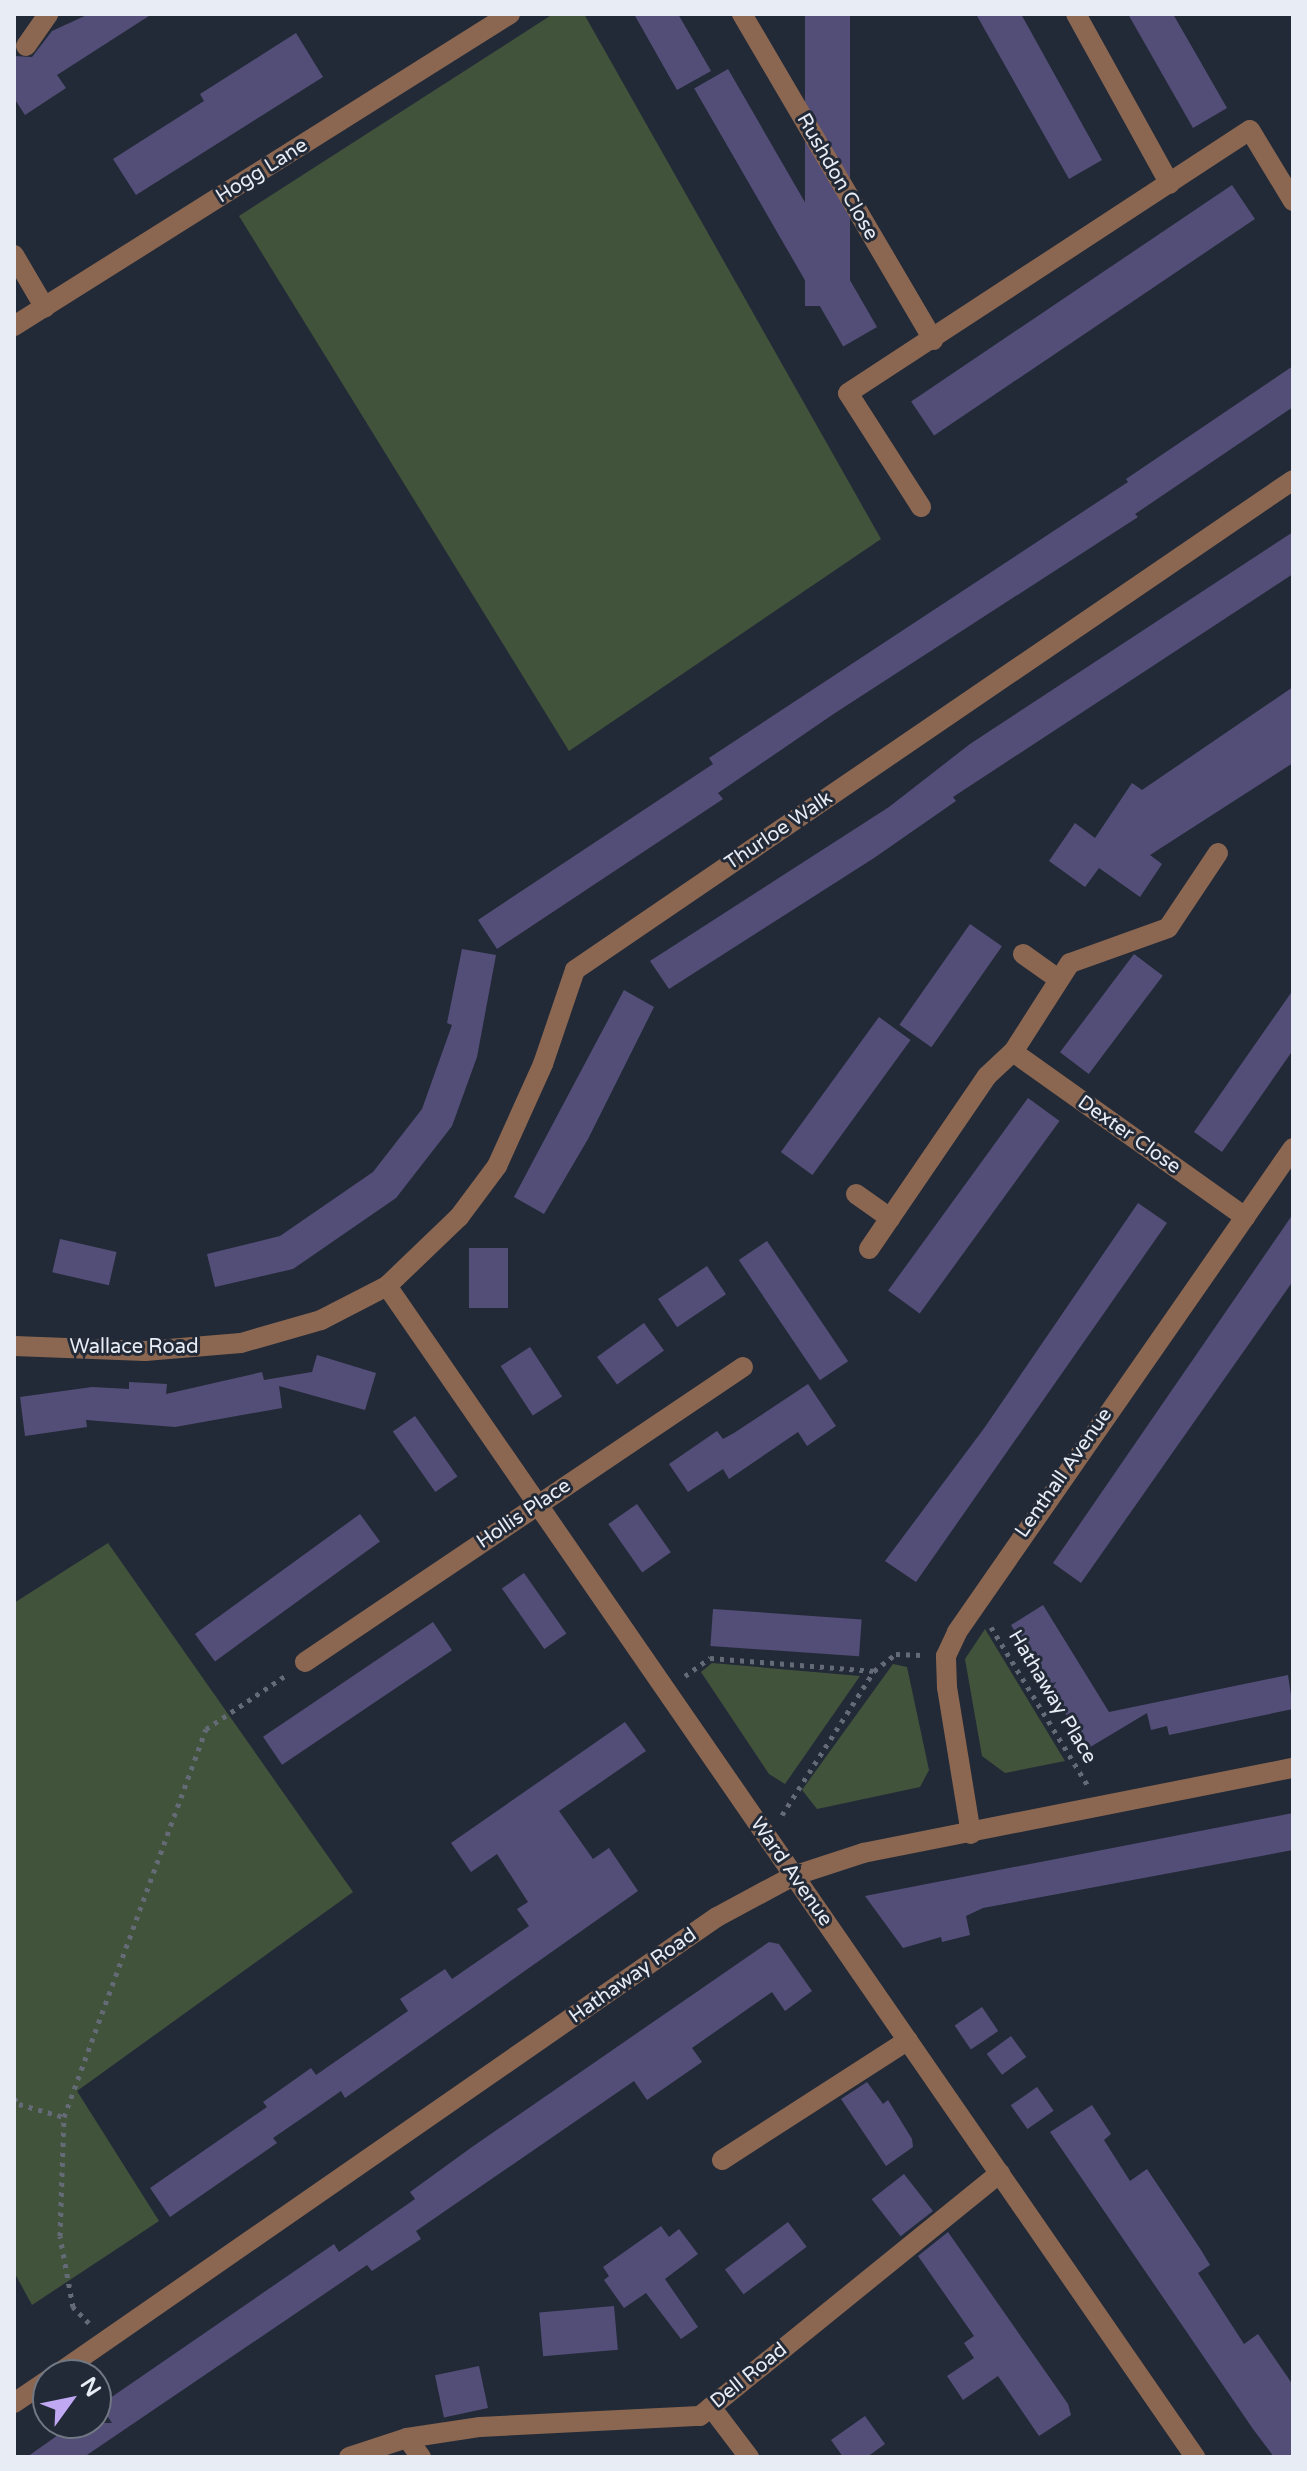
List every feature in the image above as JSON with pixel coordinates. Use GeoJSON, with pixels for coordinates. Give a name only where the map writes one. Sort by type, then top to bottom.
{"type":"FeatureCollection","features":[{"type":"Feature","properties":{"kind":"street"},"geometry":{"type":"LineString","coordinates":[[26,46],[48,14]]}},
{"type":"Feature","properties":{"kind":"street","name":"Hogg Lane"},"geometry":{"type":"LineString","coordinates":[[14,326],[510,14]]}},
{"type":"Feature","properties":{"kind":"street","name":"Rushdon Close"},"geometry":{"type":"LineString","coordinates":[[742,14],[933,340]]}},
{"type":"Feature","properties":{"kind":"street"},"geometry":{"type":"LineString","coordinates":[[1076,14],[1170,184]]}},
{"type":"Feature","properties":{"kind":"street"},"geometry":{"type":"LineString","coordinates":[[921,507],[848,393],[1250,130],[1293,201]]}},
{"type":"Feature","properties":{"kind":"street"},"geometry":{"type":"LineString","coordinates":[[14,255],[45,308]]}},
{"type":"Feature","properties":{"kind":"street","name":"Thurloe Walk"},"geometry":{"type":"LineString","coordinates":[[387,1286],[459,1217],[497,1166],[543,1064],[575,970],[1293,480]]}},
{"type":"Feature","properties":{"kind":"street"},"geometry":{"type":"LineString","coordinates":[[869,1249],[987,1076],[1013,1052],[1070,963],[1168,928],[1218,853]]}},
{"type":"Feature","properties":{"kind":"street"},"geometry":{"type":"LineString","coordinates":[[1023,954],[1058,979]]}},
{"type":"Feature","properties":{"kind":"street","name":"Dexter Close"},"geometry":{"type":"LineString","coordinates":[[1013,1052],[1245,1217]]}},
{"type":"Feature","properties":{"kind":"street","name":"Lenthall Avenue"},"geometry":{"type":"LineString","coordinates":[[946,1656],[976,1602],[1245,1217],[1285,1174],[1293,1148]]}},
{"type":"Feature","properties":{"kind":"street"},"geometry":{"type":"LineString","coordinates":[[856,1194],[890,1218]]}},
{"type":"Feature","properties":{"kind":"street","name":"Wallace Road"},"geometry":{"type":"LineString","coordinates":[[14,1346],[145,1351],[241,1343],[334,1316],[387,1286]]}},
{"type":"Feature","properties":{"kind":"street","name":"Ward Avenue"},"geometry":{"type":"LineString","coordinates":[[387,1286],[668,1689],[793,1876],[1195,2457]]}},
{"type":"Feature","properties":{"kind":"street","name":"Hollis Place"},"geometry":{"type":"LineString","coordinates":[[305,1662],[743,1367]]}},
{"type":"Feature","properties":{"kind":"street"},"geometry":{"type":"LineString","coordinates":[[946,1656],[971,1834]]}},
{"type":"Feature","properties":{"kind":"street","name":"Hathaway Road"},"geometry":{"type":"LineString","coordinates":[[80,2359],[717,1917],[793,1876],[863,1853],[1293,1768]]}},
{"type":"Feature","properties":{"kind":"street"},"geometry":{"type":"LineString","coordinates":[[722,2160],[908,2040]]}},
{"type":"Feature","properties":{"kind":"street","name":"Dell Road"},"geometry":{"type":"LineString","coordinates":[[349,2457],[407,2438],[604,2417],[700,2416],[1000,2173]]}},
{"type":"Feature","properties":{"kind":"street"},"geometry":{"type":"LineString","coordinates":[[14,2403],[32,2391]]}},
{"type":"Feature","properties":{"kind":"street"},"geometry":{"type":"LineString","coordinates":[[711,2407],[749,2457]]}},
{"type":"Feature","properties":{"kind":"street"},"geometry":{"type":"LineString","coordinates":[[407,2438],[421,2457]]}},
{"type":"Feature","properties":{"kind":"path","name":"Hathaway Place"},"geometry":{"type":"LineString","coordinates":[[976,1602],[1101,1808]]}},
{"type":"Feature","properties":{"kind":"path"},"geometry":{"type":"LineString","coordinates":[[767,1838],[874,1671],[896,1654],[946,1656]]}},
{"type":"Feature","properties":{"kind":"path"},"geometry":{"type":"LineString","coordinates":[[668,1689],[710,1658],[874,1671]]}},
{"type":"Feature","properties":{"kind":"path"},"geometry":{"type":"LineString","coordinates":[[106,2342],[73,2307],[60,2236],[64,2117],[206,1729],[305,1662]]}},
{"type":"Feature","properties":{"kind":"path"},"geometry":{"type":"LineString","coordinates":[[14,2098],[16,2104],[64,2117]]}},
{"type":"Feature","properties":{"kind":"green space"},"geometry":{"type":"Polygon","coordinates":[[[553,14],[584,14],[881,539],[569,751],[239,216],[553,14]]]}},
{"type":"Feature","properties":{"kind":"green space"},"geometry":{"type":"Polygon","coordinates":[[[108,1543],[353,1892],[77,2091],[159,2221],[32,2305],[14,2272],[14,1603],[108,1543]]]}},
{"type":"Feature","properties":{"kind":"green space"},"geometry":{"type":"Polygon","coordinates":[[[985,1629],[1065,1761],[1005,1773],[982,1756],[965,1659],[985,1629]]]}},
{"type":"Feature","properties":{"kind":"green space"},"geometry":{"type":"Polygon","coordinates":[[[712,1663],[860,1676],[785,1784],[769,1774],[701,1672],[712,1663]]]}},
{"type":"Feature","properties":{"kind":"green space"},"geometry":{"type":"Polygon","coordinates":[[[893,1664],[907,1667],[929,1770],[920,1787],[817,1809],[802,1790],[893,1664]]]}},
{"type":"Feature","properties":{"kind":"building"},"geometry":{"type":"Polygon","coordinates":[[[89,14],[152,14],[57,75],[66,88],[25,115],[14,98],[14,56],[32,57],[52,31],[89,14]]]}},
{"type":"Feature","properties":{"kind":"building"},"geometry":{"type":"Polygon","coordinates":[[[634,14],[678,14],[711,71],[677,90],[634,14]]]}},
{"type":"Feature","properties":{"kind":"building"},"geometry":{"type":"Polygon","coordinates":[[[805,14],[850,14],[850,306],[805,306],[805,14]]]}},
{"type":"Feature","properties":{"kind":"building"},"geometry":{"type":"Polygon","coordinates":[[[976,14],[1021,14],[1102,160],[1069,179],[976,14]]]}},
{"type":"Feature","properties":{"kind":"building"},"geometry":{"type":"Polygon","coordinates":[[[1128,14],[1173,14],[1227,108],[1193,128],[1128,14]]]}},
{"type":"Feature","properties":{"kind":"building"},"geometry":{"type":"Polygon","coordinates":[[[296,33],[323,77],[136,195],[113,159],[204,101],[200,94],[296,33]]]}},
{"type":"Feature","properties":{"kind":"building"},"geometry":{"type":"Polygon","coordinates":[[[728,69],[877,327],[843,347],[694,88],[728,69]]]}},
{"type":"Feature","properties":{"kind":"building"},"geometry":{"type":"Polygon","coordinates":[[[1232,185],[1255,219],[934,435],[911,401],[1232,185]]]}},
{"type":"Feature","properties":{"kind":"building"},"geometry":{"type":"Polygon","coordinates":[[[1293,366],[1293,407],[1135,514],[1138,517],[835,713],[718,793],[723,799],[497,949],[478,920],[713,764],[709,758],[1128,482],[1126,479],[1293,366]]]}},
{"type":"Feature","properties":{"kind":"building"},"geometry":{"type":"Polygon","coordinates":[[[1293,532],[1293,574],[953,797],[956,801],[874,858],[669,989],[650,961],[889,807],[970,744],[1293,532]]]}},
{"type":"Feature","properties":{"kind":"building"},"geometry":{"type":"Polygon","coordinates":[[[1293,687],[1293,763],[1150,855],[1162,864],[1140,897],[1099,868],[1085,887],[1049,861],[1075,823],[1095,838],[1132,783],[1142,790],[1293,687]]]}},
{"type":"Feature","properties":{"kind":"building"},"geometry":{"type":"Polygon","coordinates":[[[970,924],[1002,946],[931,1047],[899,1025],[970,924]]]}},
{"type":"Feature","properties":{"kind":"building"},"geometry":{"type":"Polygon","coordinates":[[[462,949],[496,955],[477,1057],[452,1126],[396,1198],[293,1269],[215,1287],[207,1254],[280,1236],[373,1172],[422,1109],[452,1025],[447,1023],[462,949]]]}},
{"type":"Feature","properties":{"kind":"building"},"geometry":{"type":"Polygon","coordinates":[[[1134,954],[1163,976],[1089,1074],[1060,1052],[1134,954]]]}},
{"type":"Feature","properties":{"kind":"building"},"geometry":{"type":"Polygon","coordinates":[[[624,990],[654,1007],[588,1139],[544,1214],[514,1197],[624,990]]]}},
{"type":"Feature","properties":{"kind":"building"},"geometry":{"type":"Polygon","coordinates":[[[1293,990],[1293,1050],[1222,1152],[1194,1132],[1293,990]]]}},
{"type":"Feature","properties":{"kind":"building"},"geometry":{"type":"Polygon","coordinates":[[[879,1017],[911,1040],[812,1175],[781,1152],[879,1017]]]}},
{"type":"Feature","properties":{"kind":"building"},"geometry":{"type":"Polygon","coordinates":[[[1028,1098],[1060,1121],[920,1313],[888,1291],[1028,1098]]]}},
{"type":"Feature","properties":{"kind":"building"},"geometry":{"type":"Polygon","coordinates":[[[1138,1203],[1167,1223],[916,1582],[885,1561],[985,1427],[1138,1203]]]}},
{"type":"Feature","properties":{"kind":"building"},"geometry":{"type":"Polygon","coordinates":[[[1293,1214],[1293,1281],[1081,1583],[1053,1563],[1293,1214]]]}},
{"type":"Feature","properties":{"kind":"building"},"geometry":{"type":"Polygon","coordinates":[[[60,1239],[117,1252],[109,1285],[52,1272],[60,1239]]]}},
{"type":"Feature","properties":{"kind":"building"},"geometry":{"type":"Polygon","coordinates":[[[767,1241],[848,1361],[820,1380],[739,1260],[767,1241]]]}},
{"type":"Feature","properties":{"kind":"building"},"geometry":{"type":"Polygon","coordinates":[[[469,1248],[508,1248],[508,1308],[469,1308],[469,1248]]]}},
{"type":"Feature","properties":{"kind":"building"},"geometry":{"type":"Polygon","coordinates":[[[707,1266],[726,1294],[677,1327],[658,1299],[707,1266]]]}},
{"type":"Feature","properties":{"kind":"building"},"geometry":{"type":"Polygon","coordinates":[[[644,1323],[664,1351],[617,1385],[597,1357],[644,1323]]]}},
{"type":"Feature","properties":{"kind":"building"},"geometry":{"type":"Polygon","coordinates":[[[530,1347],[562,1396],[533,1416],[501,1366],[530,1347]]]}},
{"type":"Feature","properties":{"kind":"building"},"geometry":{"type":"Polygon","coordinates":[[[317,1355],[376,1373],[365,1410],[279,1386],[282,1408],[175,1427],[86,1420],[87,1427],[25,1436],[20,1397],[92,1387],[129,1389],[129,1382],[167,1384],[166,1394],[262,1372],[264,1380],[312,1372],[317,1355]]]}},
{"type":"Feature","properties":{"kind":"building"},"geometry":{"type":"Polygon","coordinates":[[[808,1384],[836,1426],[807,1446],[798,1432],[729,1479],[723,1469],[688,1492],[669,1464],[717,1431],[723,1439],[734,1433],[808,1384]]]}},
{"type":"Feature","properties":{"kind":"building"},"geometry":{"type":"Polygon","coordinates":[[[415,1416],[457,1477],[435,1492],[393,1431],[415,1416]]]}},
{"type":"Feature","properties":{"kind":"building"},"geometry":{"type":"Polygon","coordinates":[[[637,1504],[671,1552],[642,1572],[608,1524],[637,1504]]]}},
{"type":"Feature","properties":{"kind":"building"},"geometry":{"type":"Polygon","coordinates":[[[360,1514],[380,1542],[215,1661],[195,1634],[360,1514]]]}},
{"type":"Feature","properties":{"kind":"building"},"geometry":{"type":"Polygon","coordinates":[[[524,1573],[566,1634],[544,1649],[502,1588],[524,1573]]]}},
{"type":"Feature","properties":{"kind":"building"},"geometry":{"type":"Polygon","coordinates":[[[1043,1605],[1109,1712],[1288,1675],[1293,1709],[1169,1735],[1167,1726],[1151,1730],[1147,1713],[1087,1749],[1011,1625],[1043,1605]]]}},
{"type":"Feature","properties":{"kind":"building"},"geometry":{"type":"Polygon","coordinates":[[[713,1609],[862,1619],[859,1656],[710,1646],[713,1609]]]}},
{"type":"Feature","properties":{"kind":"building"},"geometry":{"type":"Polygon","coordinates":[[[433,1622],[452,1650],[282,1765],[263,1737],[433,1622]]]}},
{"type":"Feature","properties":{"kind":"building"},"geometry":{"type":"Polygon","coordinates":[[[625,1722],[646,1751],[559,1811],[593,1859],[609,1848],[638,1891],[345,2098],[341,2091],[273,2138],[277,2143],[170,2217],[150,2188],[267,2107],[263,2102],[311,2068],[316,2075],[408,2011],[400,1999],[445,1969],[452,1979],[529,1926],[517,1909],[528,1902],[497,1854],[471,1872],[451,1843],[625,1722]]]}},
{"type":"Feature","properties":{"kind":"building"},"geometry":{"type":"Polygon","coordinates":[[[1293,1813],[1293,1850],[983,1908],[966,1916],[970,1935],[942,1942],[941,1937],[903,1948],[865,1896],[1293,1813]]]}},
{"type":"Feature","properties":{"kind":"building"},"geometry":{"type":"Polygon","coordinates":[[[769,1942],[779,1944],[812,1991],[785,2011],[772,1992],[692,2048],[702,2062],[647,2100],[634,2081],[416,2231],[421,2239],[372,2271],[367,2265],[112,2438],[112,2397],[334,2244],[339,2252],[415,2199],[410,2192],[769,1942]]]}},
{"type":"Feature","properties":{"kind":"building"},"geometry":{"type":"Polygon","coordinates":[[[982,2007],[998,2031],[971,2049],[955,2025],[982,2007]]]}},
{"type":"Feature","properties":{"kind":"building"},"geometry":{"type":"Polygon","coordinates":[[[1011,2036],[1026,2057],[1002,2075],[987,2054],[1011,2036]]]}},
{"type":"Feature","properties":{"kind":"building"},"geometry":{"type":"Polygon","coordinates":[[[867,2082],[883,2104],[888,2100],[912,2139],[913,2147],[886,2166],[841,2099],[867,2082]]]}},
{"type":"Feature","properties":{"kind":"building"},"geometry":{"type":"Polygon","coordinates":[[[1037,2087],[1054,2111],[1027,2129],[1011,2105],[1037,2087]]]}},
{"type":"Feature","properties":{"kind":"building"},"geometry":{"type":"Polygon","coordinates":[[[1092,2105],[1111,2134],[1104,2140],[1130,2181],[1147,2169],[1201,2250],[1210,2265],[1198,2273],[1244,2344],[1258,2334],[1293,2385],[1293,2457],[1274,2457],[1253,2429],[1050,2132],[1092,2105]]]}},
{"type":"Feature","properties":{"kind":"building"},"geometry":{"type":"Polygon","coordinates":[[[904,2174],[933,2211],[901,2236],[872,2199],[904,2174]]]}},
{"type":"Feature","properties":{"kind":"building"},"geometry":{"type":"Polygon","coordinates":[[[788,2222],[807,2247],[744,2294],[725,2270],[788,2222]]]}},
{"type":"Feature","properties":{"kind":"building"},"geometry":{"type":"Polygon","coordinates":[[[661,2226],[669,2237],[679,2229],[698,2254],[665,2279],[698,2327],[681,2339],[646,2293],[624,2308],[604,2280],[609,2276],[603,2267],[661,2226]]]}},
{"type":"Feature","properties":{"kind":"building"},"geometry":{"type":"Polygon","coordinates":[[[948,2232],[1068,2404],[1071,2415],[1039,2436],[998,2376],[963,2400],[947,2376],[974,2358],[964,2343],[974,2336],[918,2256],[948,2232]]]}},
{"type":"Feature","properties":{"kind":"building"},"geometry":{"type":"Polygon","coordinates":[[[614,2306],[618,2350],[543,2356],[539,2313],[614,2306]]]}},
{"type":"Feature","properties":{"kind":"building"},"geometry":{"type":"Polygon","coordinates":[[[479,2366],[488,2408],[444,2417],[435,2375],[479,2366]]]}},
{"type":"Feature","properties":{"kind":"building"},"geometry":{"type":"Polygon","coordinates":[[[865,2416],[885,2444],[867,2457],[843,2457],[831,2440],[865,2416]]]}},
{"type":"Feature","properties":{"kind":"building"},"geometry":{"type":"Polygon","coordinates":[[[52,2439],[111,2439],[84,2457],[27,2457],[52,2439]]]}}]}
